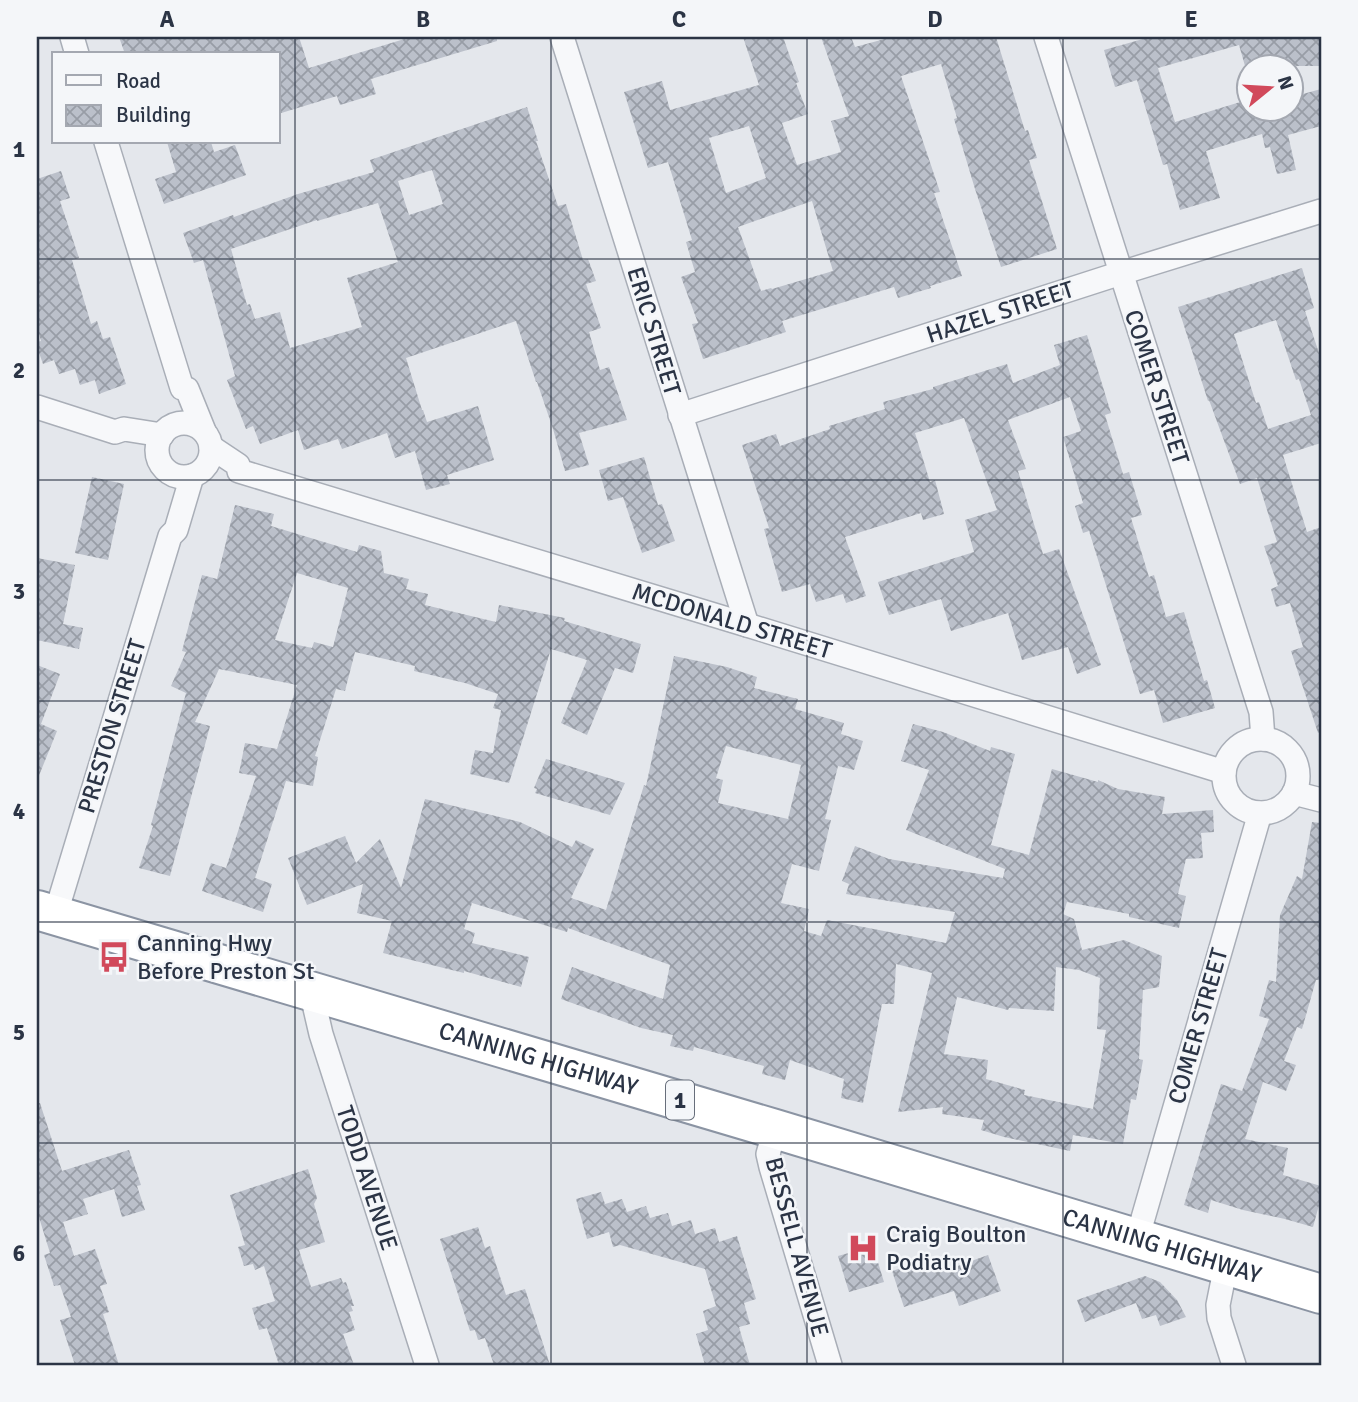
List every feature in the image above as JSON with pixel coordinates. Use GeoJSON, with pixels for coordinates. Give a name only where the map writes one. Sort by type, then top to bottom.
{"type":"FeatureCollection","features":[{"type":"Feature","properties":{"kind":"highway","name":"CANNING HIGHWAY"},"geometry":{"type":"LineString","coordinates":[[46,913],[1321,1294]]}},
{"type":"Feature","properties":{"kind":"street","name":"ERIC STREET"},"geometry":{"type":"LineString","coordinates":[[562,37],[747,625]]}},
{"type":"Feature","properties":{"kind":"street","name":"COMER STREET"},"geometry":{"type":"LineString","coordinates":[[1046,37],[1261,712],[1263,739]]}},
{"type":"Feature","properties":{"kind":"street"},"geometry":{"type":"LineString","coordinates":[[107,144],[182,388]]}},
{"type":"Feature","properties":{"kind":"street","name":"HAZEL STREET"},"geometry":{"type":"LineString","coordinates":[[680,415],[1321,211]]}},
{"type":"Feature","properties":{"kind":"street"},"geometry":{"type":"LineString","coordinates":[[182,388],[187,389],[211,456],[207,465],[188,474],[163,468],[166,437],[178,390],[182,388]]}},
{"type":"Feature","properties":{"kind":"street"},"geometry":{"type":"LineString","coordinates":[[37,407],[116,432],[122,439],[166,437],[193,424],[207,439]]}},
{"type":"Feature","properties":{"kind":"street","name":"MCDONALD STREET"},"geometry":{"type":"LineString","coordinates":[[188,474],[235,476],[239,471],[238,465],[207,439]]}},
{"type":"Feature","properties":{"kind":"street","name":"MCDONALD STREET"},"geometry":{"type":"LineString","coordinates":[[239,471],[1224,772]]}},
{"type":"Feature","properties":{"kind":"street","name":"PRESTON STREET"},"geometry":{"type":"LineString","coordinates":[[46,913],[170,536],[176,530],[188,474]]}},
{"type":"Feature","properties":{"kind":"street"},"geometry":{"type":"LineString","coordinates":[[1263,739],[1276,741],[1286,749],[1294,759],[1298,771],[1294,793],[1287,803],[1276,810],[1259,813],[1236,803],[1228,793],[1224,772],[1235,749],[1246,742],[1263,739]]}},
{"type":"Feature","properties":{"kind":"street"},"geometry":{"type":"LineString","coordinates":[[1294,793],[1321,800]]}},
{"type":"Feature","properties":{"kind":"street","name":"COMER STREET"},"geometry":{"type":"LineString","coordinates":[[1137,1239],[1259,813]]}},
{"type":"Feature","properties":{"kind":"street","name":"TODD AVENUE"},"geometry":{"type":"LineString","coordinates":[[311,990],[321,1034],[427,1365]]}},
{"type":"Feature","properties":{"kind":"street","name":"BESSELL AVENUE"},"geometry":{"type":"LineString","coordinates":[[775,1129],[769,1149],[771,1167],[830,1365]]}},
{"type":"Feature","properties":{"kind":"street"},"geometry":{"type":"LineString","coordinates":[[1226,1265],[1219,1318],[1234,1365]]}},
{"type":"Feature","properties":{"kind":"building"},"geometry":{"type":"Polygon","coordinates":[[[119,37],[299,37],[309,68],[411,37],[497,37],[497,41],[371,79],[376,94],[340,105],[337,96],[280,113],[280,52],[124,52],[119,37]]]}},
{"type":"Feature","properties":{"kind":"building"},"geometry":{"type":"Polygon","coordinates":[[[743,37],[783,37],[808,114],[782,123],[797,165],[841,152],[831,121],[849,116],[821,37],[851,37],[855,47],[892,37],[996,37],[1025,131],[1028,130],[1037,158],[1029,160],[1057,249],[1001,267],[954,119],[957,118],[941,64],[901,76],[940,192],[934,193],[962,276],[898,298],[894,287],[782,321],[786,332],[703,359],[692,324],[698,323],[681,277],[695,272],[686,242],[692,240],[668,162],[648,168],[624,92],[662,81],[670,110],[759,85],[743,37]],[[749,126],[709,138],[726,193],[766,178],[749,126]],[[812,201],[738,227],[761,291],[833,271],[812,201]]]}},
{"type":"Feature","properties":{"kind":"building"},"geometry":{"type":"Polygon","coordinates":[[[1150,37],[1321,37],[1321,66],[1306,66],[1306,52],[1241,52],[1239,45],[1158,68],[1175,122],[1236,103],[1236,122],[1306,122],[1306,93],[1321,89],[1321,126],[1288,135],[1296,170],[1277,174],[1270,147],[1265,148],[1262,134],[1206,151],[1220,198],[1180,210],[1167,164],[1163,165],[1137,80],[1115,87],[1104,50],[1150,37]]]}},
{"type":"Feature","properties":{"kind":"building"},"geometry":{"type":"Polygon","coordinates":[[[527,107],[558,206],[566,204],[583,260],[588,259],[596,281],[586,284],[601,328],[589,332],[600,370],[609,367],[627,420],[579,433],[589,465],[565,471],[516,321],[406,358],[427,422],[478,406],[494,460],[447,475],[450,484],[426,490],[415,451],[395,458],[387,433],[342,449],[338,439],[304,450],[298,430],[260,444],[253,426],[246,429],[227,380],[235,376],[203,260],[194,263],[183,233],[298,194],[374,172],[370,160],[527,107]],[[432,170],[398,181],[409,215],[443,204],[432,170]],[[378,203],[231,249],[247,305],[250,304],[255,319],[280,312],[290,348],[362,327],[347,278],[398,262],[378,203]]]}},
{"type":"Feature","properties":{"kind":"building"},"geometry":{"type":"Polygon","coordinates":[[[168,144],[212,144],[214,152],[235,145],[246,175],[164,204],[155,179],[176,172],[168,144]]]}},
{"type":"Feature","properties":{"kind":"building"},"geometry":{"type":"Polygon","coordinates":[[[61,171],[70,198],[60,201],[79,258],[72,260],[91,324],[97,321],[103,339],[110,337],[126,384],[99,394],[95,380],[80,385],[75,369],[59,374],[54,360],[43,364],[37,347],[37,342],[41,341],[37,326],[37,179],[61,171]]]}},
{"type":"Feature","properties":{"kind":"building"},"geometry":{"type":"Polygon","coordinates":[[[1302,268],[1314,308],[1305,311],[1321,359],[1321,443],[1283,455],[1307,532],[1321,527],[1321,732],[1318,733],[1291,651],[1303,647],[1290,603],[1276,607],[1271,589],[1278,586],[1264,546],[1277,542],[1257,478],[1240,484],[1208,401],[1178,307],[1302,268]],[[1276,320],[1234,334],[1256,403],[1259,402],[1268,429],[1311,415],[1299,379],[1296,380],[1276,320]]]}},
{"type":"Feature","properties":{"kind":"building"},"geometry":{"type":"Polygon","coordinates":[[[1087,335],[1111,413],[1105,415],[1123,474],[1129,472],[1142,515],[1131,518],[1149,577],[1154,575],[1166,617],[1184,612],[1204,681],[1207,680],[1215,708],[1163,723],[1154,690],[1140,694],[1089,531],[1083,533],[1075,506],[1083,503],[1063,437],[1081,431],[1070,397],[1008,420],[1026,469],[1018,471],[1043,554],[1059,549],[1101,665],[1077,674],[1068,647],[1022,660],[1008,613],[951,631],[941,599],[889,615],[878,582],[974,552],[965,520],[997,510],[964,418],[915,433],[930,482],[935,480],[944,514],[923,520],[921,513],[845,537],[866,596],[846,603],[843,594],[816,602],[810,584],[782,592],[764,529],[769,528],[742,445],[776,434],[780,446],[830,429],[829,426],[885,409],[883,402],[933,389],[1007,364],[1013,383],[1060,365],[1054,345],[1087,335]]]}},
{"type":"Feature","properties":{"kind":"building"},"geometry":{"type":"Polygon","coordinates":[[[644,457],[658,505],[662,504],[675,541],[642,553],[623,497],[608,501],[599,470],[644,457]]]}},
{"type":"Feature","properties":{"kind":"building"},"geometry":{"type":"Polygon","coordinates":[[[92,477],[124,484],[108,560],[75,553],[92,477]]]}},
{"type":"Feature","properties":{"kind":"building"},"geometry":{"type":"Polygon","coordinates":[[[235,505],[274,514],[271,526],[357,552],[359,545],[381,551],[384,573],[409,579],[406,589],[428,594],[425,605],[496,622],[499,605],[565,618],[564,621],[641,644],[633,673],[615,668],[587,735],[561,723],[587,660],[551,649],[509,783],[470,774],[475,750],[493,753],[501,710],[493,708],[498,694],[414,671],[415,666],[355,652],[345,691],[336,689],[315,756],[318,757],[313,786],[286,781],[255,878],[272,884],[263,912],[202,891],[211,863],[226,868],[256,776],[239,773],[245,743],[277,749],[297,685],[219,669],[195,722],[210,726],[170,876],[139,868],[153,826],[151,825],[186,693],[171,686],[186,652],[182,651],[202,575],[217,579],[235,505]],[[297,573],[275,640],[312,648],[314,642],[333,647],[348,588],[297,573]]]}},
{"type":"Feature","properties":{"kind":"building"},"geometry":{"type":"Polygon","coordinates":[[[37,558],[75,565],[63,624],[83,628],[79,649],[37,640],[37,558]]]}},
{"type":"Feature","properties":{"kind":"building"},"geometry":{"type":"Polygon","coordinates":[[[674,656],[727,667],[757,677],[754,688],[798,699],[795,709],[844,723],[841,734],[863,741],[854,770],[838,766],[825,819],[831,820],[819,871],[792,864],[781,903],[809,909],[804,931],[821,936],[827,920],[946,943],[955,912],[846,894],[849,884],[842,881],[855,846],[889,859],[1003,878],[1005,869],[906,830],[929,770],[901,761],[913,724],[943,732],[990,751],[991,747],[1015,754],[991,845],[1029,855],[1052,769],[1098,780],[1118,789],[1165,797],[1162,814],[1213,810],[1214,832],[1201,833],[1203,858],[1186,859],[1178,894],[1186,896],[1179,928],[1129,917],[1129,914],[1067,902],[1063,914],[1074,919],[1082,950],[1124,940],[1162,956],[1159,987],[1143,990],[1139,1059],[1143,1060],[1136,1100],[1131,1099],[1123,1144],[1073,1135],[1070,1151],[981,1130],[984,1120],[942,1114],[943,1107],[898,1112],[932,973],[896,964],[894,1004],[882,1004],[863,1103],[841,1098],[844,1079],[790,1060],[785,1080],[762,1074],[764,1066],[694,1047],[693,1051],[670,1046],[673,1035],[641,1028],[561,999],[572,967],[663,999],[670,965],[568,928],[567,932],[472,903],[464,929],[475,933],[472,943],[529,957],[521,987],[383,953],[392,921],[357,913],[363,884],[307,905],[288,858],[345,836],[356,863],[380,839],[401,888],[425,799],[520,822],[572,847],[576,840],[594,849],[571,898],[606,910],[644,785],[646,786],[674,656]],[[726,746],[716,778],[723,780],[718,803],[788,819],[801,765],[726,746]],[[1056,967],[1054,1011],[1008,1010],[957,997],[944,1054],[988,1060],[986,1079],[1025,1090],[1024,1095],[1093,1109],[1106,1030],[1097,1029],[1100,978],[1079,970],[1056,967]]]}},
{"type":"Feature","properties":{"kind":"building"},"geometry":{"type":"Polygon","coordinates":[[[37,665],[60,674],[41,724],[57,731],[38,778],[37,665]]]}},
{"type":"Feature","properties":{"kind":"building"},"geometry":{"type":"Polygon","coordinates":[[[546,759],[625,783],[610,815],[535,793],[537,789],[534,788],[546,759]]]}},
{"type":"Feature","properties":{"kind":"building"},"geometry":{"type":"Polygon","coordinates":[[[1312,822],[1321,823],[1321,980],[1316,980],[1302,1029],[1297,1027],[1284,1061],[1296,1065],[1286,1091],[1263,1082],[1245,1139],[1288,1148],[1283,1175],[1321,1186],[1321,1198],[1313,1227],[1211,1200],[1208,1213],[1184,1205],[1221,1084],[1242,1091],[1269,1019],[1259,1016],[1269,980],[1276,982],[1280,915],[1297,876],[1302,879],[1312,822]]]}},
{"type":"Feature","properties":{"kind":"building"},"geometry":{"type":"Polygon","coordinates":[[[37,1103],[40,1103],[62,1171],[129,1150],[141,1185],[137,1186],[145,1210],[122,1217],[114,1189],[83,1199],[88,1214],[63,1222],[74,1256],[95,1249],[107,1284],[100,1286],[109,1312],[103,1314],[119,1365],[75,1365],[60,1320],[71,1317],[60,1285],[54,1286],[44,1255],[50,1253],[37,1211],[37,1103]]]}},
{"type":"Feature","properties":{"kind":"building"},"geometry":{"type":"Polygon","coordinates":[[[308,1169],[317,1198],[314,1204],[325,1242],[299,1250],[311,1287],[341,1278],[343,1283],[346,1282],[354,1306],[351,1306],[353,1311],[349,1312],[355,1330],[343,1334],[354,1365],[279,1365],[267,1328],[259,1330],[252,1308],[275,1301],[264,1266],[255,1270],[253,1264],[244,1266],[238,1247],[245,1245],[230,1195],[308,1169]]]}},
{"type":"Feature","properties":{"kind":"building"},"geometry":{"type":"Polygon","coordinates":[[[601,1192],[605,1204],[622,1199],[627,1212],[646,1206],[650,1218],[668,1213],[672,1226],[691,1220],[695,1234],[715,1228],[719,1242],[737,1236],[756,1299],[744,1303],[750,1324],[739,1327],[750,1365],[705,1365],[696,1334],[708,1330],[703,1311],[716,1306],[705,1269],[620,1245],[613,1247],[609,1232],[587,1239],[576,1199],[601,1192]]]}},
{"type":"Feature","properties":{"kind":"building"},"geometry":{"type":"Polygon","coordinates":[[[478,1227],[485,1248],[490,1246],[506,1295],[525,1289],[550,1365],[494,1365],[485,1338],[478,1340],[475,1330],[470,1331],[440,1239],[478,1227]]]}},
{"type":"Feature","properties":{"kind":"building"},"geometry":{"type":"Polygon","coordinates":[[[873,1246],[884,1282],[849,1292],[838,1256],[873,1246]]]}},
{"type":"Feature","properties":{"kind":"building"},"geometry":{"type":"Polygon","coordinates":[[[988,1255],[1001,1291],[959,1306],[954,1291],[904,1307],[892,1271],[937,1257],[941,1272],[988,1255]]]}},
{"type":"Feature","properties":{"kind":"building"},"geometry":{"type":"Polygon","coordinates":[[[1145,1276],[1160,1282],[1177,1300],[1186,1317],[1160,1326],[1156,1315],[1142,1319],[1136,1303],[1085,1322],[1077,1300],[1145,1276]]]}},
{"type":"Feature","properties":{"kind":"place","name":"Canning Hwy Before Preston St"},"geometry":{"type":"Point","coordinates":[114,957]}},
{"type":"Feature","properties":{"kind":"place","name":"Craig Boulton Podiatry"},"geometry":{"type":"Point","coordinates":[863,1248]}}]}
